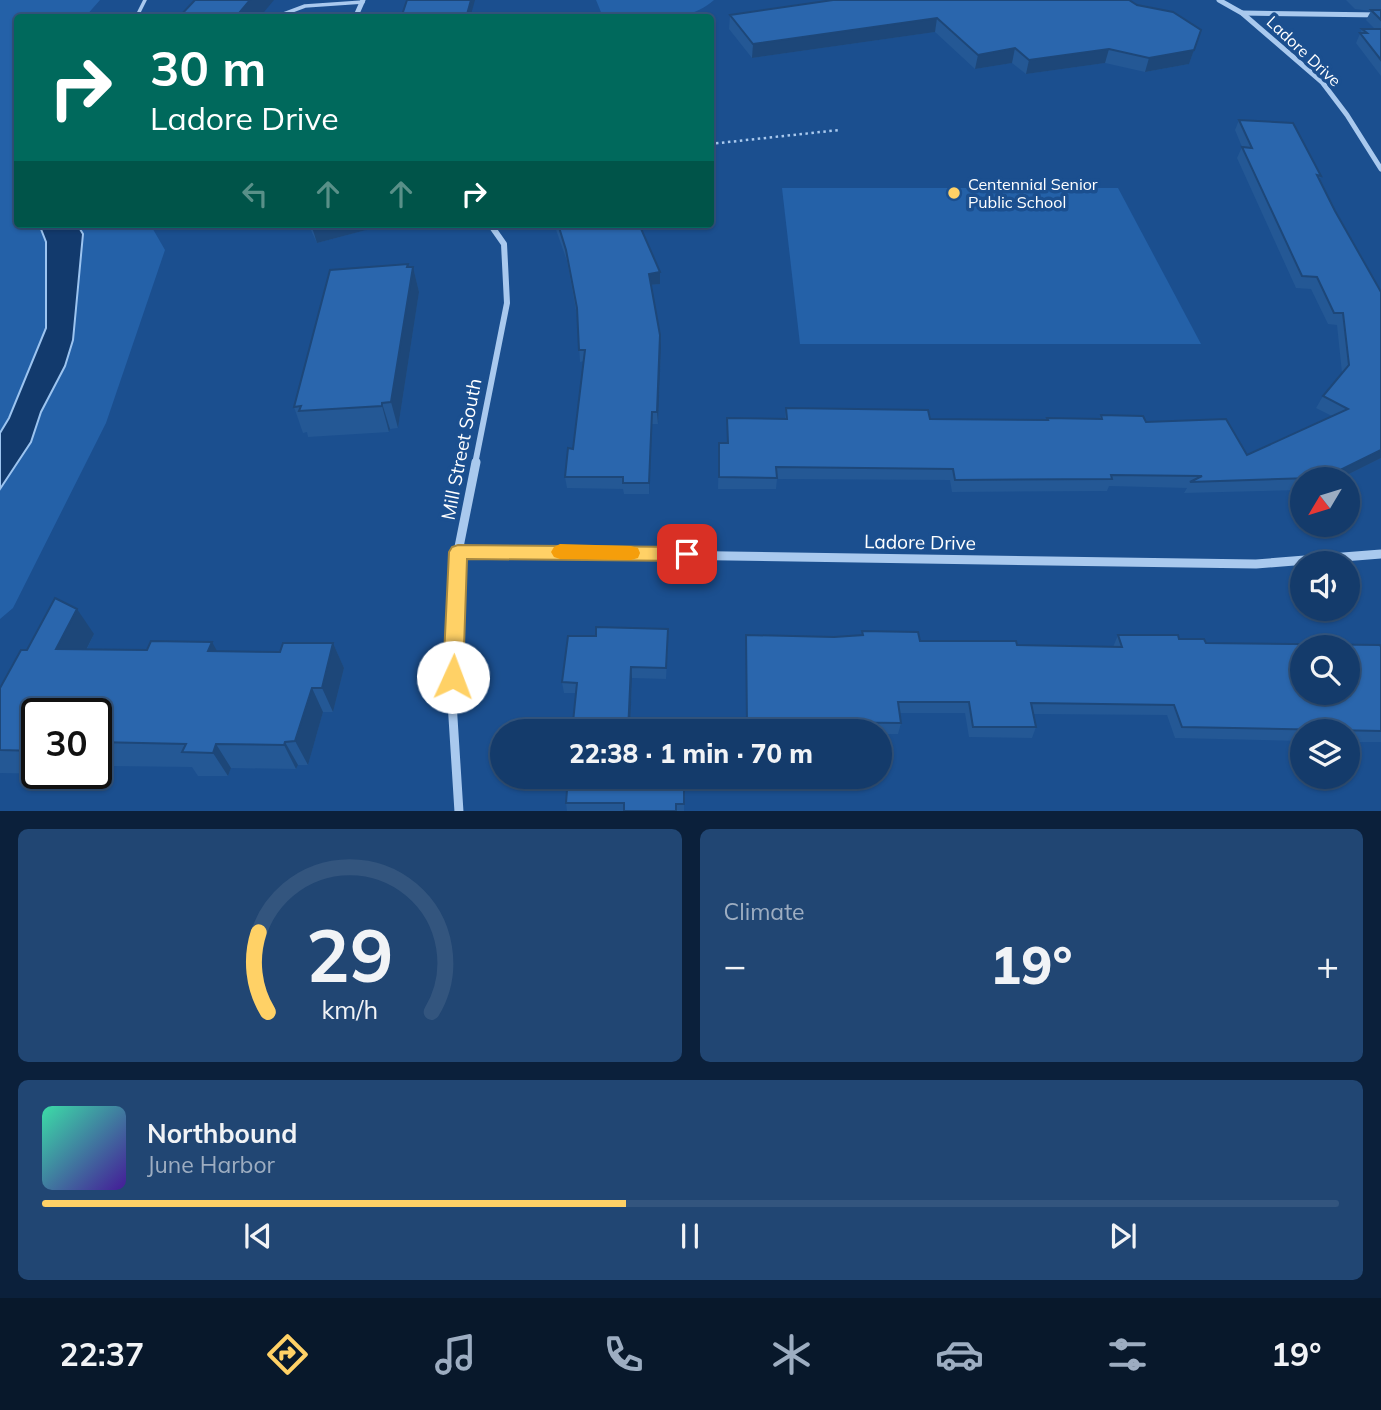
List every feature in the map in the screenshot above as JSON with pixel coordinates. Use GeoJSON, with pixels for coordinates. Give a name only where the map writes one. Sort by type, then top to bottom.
{"type":"FeatureCollection","features":[{"type":"Feature","properties":{"kind":"street","name":"Ladore Drive"},"geometry":{"type":"LineString","coordinates":[[1219,0],[1241,13],[1322,82],[1347,114],[1381,169]]}},
{"type":"Feature","properties":{"kind":"street"},"geometry":{"type":"LineString","coordinates":[[1241,13],[1381,15]]}},
{"type":"Feature","properties":{"kind":"street","name":"Mill Street South"},"geometry":{"type":"LineString","coordinates":[[459,811],[452,702],[458,552],[507,303],[504,244],[493,228]]}},
{"type":"Feature","properties":{"kind":"street","name":"Ladore Drive"},"geometry":{"type":"LineString","coordinates":[[458,552],[1256,564],[1381,554]]}},
{"type":"Feature","properties":{"kind":"lane"},"geometry":{"type":"LineString","coordinates":[[281,14],[316,3],[363,1]]}},
{"type":"Feature","properties":{"kind":"path"},"geometry":{"type":"LineString","coordinates":[[714,144],[839,130]]}},
{"type":"Feature","properties":{"kind":"shaded area"},"geometry":{"type":"Polygon","coordinates":[[[0,0],[100,0],[88,14],[14,14],[14,228],[152,228],[165,250],[106,423],[13,608],[0,619],[0,0]]]}},
{"type":"Feature","properties":{"kind":"shaded area"},"geometry":{"type":"Polygon","coordinates":[[[596,0],[714,0],[690,14],[602,14],[596,0]]]}},
{"type":"Feature","properties":{"kind":"shaded area"},"geometry":{"type":"Polygon","coordinates":[[[782,188],[1118,188],[1201,344],[800,344],[782,188]]]}},
{"type":"Feature","properties":{"kind":"shaded area"},"geometry":{"type":"Polygon","coordinates":[[[41,228],[79,228],[83,234],[73,340],[65,366],[41,412],[31,442],[0,489],[0,433],[9,418],[46,328],[46,242],[41,228]]]}},
{"type":"Feature","properties":{"kind":"building"},"geometry":{"type":"Polygon","coordinates":[[[195,0],[250,0],[238,14],[182,14],[195,0]]]}},
{"type":"Feature","properties":{"kind":"building"},"geometry":{"type":"Polygon","coordinates":[[[407,0],[471,0],[467,14],[403,12],[407,0]]]}},
{"type":"Feature","properties":{"kind":"building"},"geometry":{"type":"Polygon","coordinates":[[[833,0],[1129,0],[1137,5],[1173,12],[1201,30],[1194,50],[1149,58],[1109,49],[1029,60],[1015,48],[978,55],[937,18],[753,44],[730,15],[833,0]]]}},
{"type":"Feature","properties":{"kind":"building"},"geometry":{"type":"Polygon","coordinates":[[[1371,10],[1381,10],[1381,20],[1371,10]]]}},
{"type":"Feature","properties":{"kind":"building"},"geometry":{"type":"Polygon","coordinates":[[[1362,29],[1381,29],[1381,60],[1360,33],[1367,33],[1362,29]]]}},
{"type":"Feature","properties":{"kind":"building"},"geometry":{"type":"Polygon","coordinates":[[[1239,120],[1293,123],[1321,176],[1317,175],[1335,211],[1381,292],[1381,450],[1346,467],[1290,467],[1290,479],[1190,482],[1202,476],[1111,475],[1112,479],[955,480],[953,469],[776,467],[777,478],[719,477],[719,443],[728,443],[727,418],[787,419],[786,408],[928,410],[930,419],[1102,419],[1101,415],[1143,416],[1146,422],[1226,419],[1247,455],[1348,409],[1323,396],[1349,365],[1343,313],[1334,313],[1317,277],[1302,276],[1242,147],[1252,148],[1239,120]]]}},
{"type":"Feature","properties":{"kind":"building"},"geometry":{"type":"Polygon","coordinates":[[[559,228],[641,228],[660,272],[649,274],[660,335],[657,412],[652,412],[649,483],[623,483],[623,477],[565,477],[568,448],[573,449],[585,350],[579,350],[577,308],[559,228]]]}},
{"type":"Feature","properties":{"kind":"building"},"geometry":{"type":"Polygon","coordinates":[[[408,264],[407,267],[413,267],[391,402],[382,403],[382,406],[299,411],[301,406],[294,407],[330,270],[408,264]]]}},
{"type":"Feature","properties":{"kind":"building"},"geometry":{"type":"Polygon","coordinates":[[[55,598],[77,609],[56,649],[147,650],[151,641],[212,642],[208,651],[280,652],[283,643],[333,643],[322,688],[312,688],[295,741],[285,742],[284,745],[216,744],[213,753],[182,752],[186,744],[112,742],[112,698],[21,698],[21,751],[0,750],[0,688],[21,650],[27,650],[55,598]]]}},
{"type":"Feature","properties":{"kind":"building"},"geometry":{"type":"Polygon","coordinates":[[[596,627],[668,629],[666,668],[631,667],[629,719],[573,719],[577,683],[562,682],[568,636],[596,636],[596,627]]]}},
{"type":"Feature","properties":{"kind":"building"},"geometry":{"type":"Polygon","coordinates":[[[862,631],[918,632],[920,641],[1016,641],[1017,645],[1122,647],[1118,635],[1178,635],[1179,639],[1204,639],[1206,643],[1290,644],[1290,705],[1360,705],[1360,645],[1380,645],[1381,731],[1360,731],[1360,719],[1290,719],[1290,729],[1182,727],[1174,705],[1031,703],[1036,727],[973,727],[969,702],[898,702],[901,723],[892,723],[892,719],[747,719],[746,635],[863,635],[862,631]]]}},
{"type":"Feature","properties":{"kind":"building"},"geometry":{"type":"Polygon","coordinates":[[[567,789],[684,789],[684,804],[676,804],[676,811],[624,811],[624,803],[566,803],[567,789]]]}},
{"type":"Feature","properties":{"kind":"slow traffic"},"geometry":{"type":"LineString","coordinates":[[560,552],[631,553]]}},
{"type":"Feature","properties":{"kind":"place","name":"Centennial Senior Public School"},"geometry":{"type":"Point","coordinates":[954,193]}},
{"type":"Feature","properties":{"kind":"route"},"geometry":{"type":"LineString","coordinates":[[453,677],[458,552],[687,554]]}}]}
